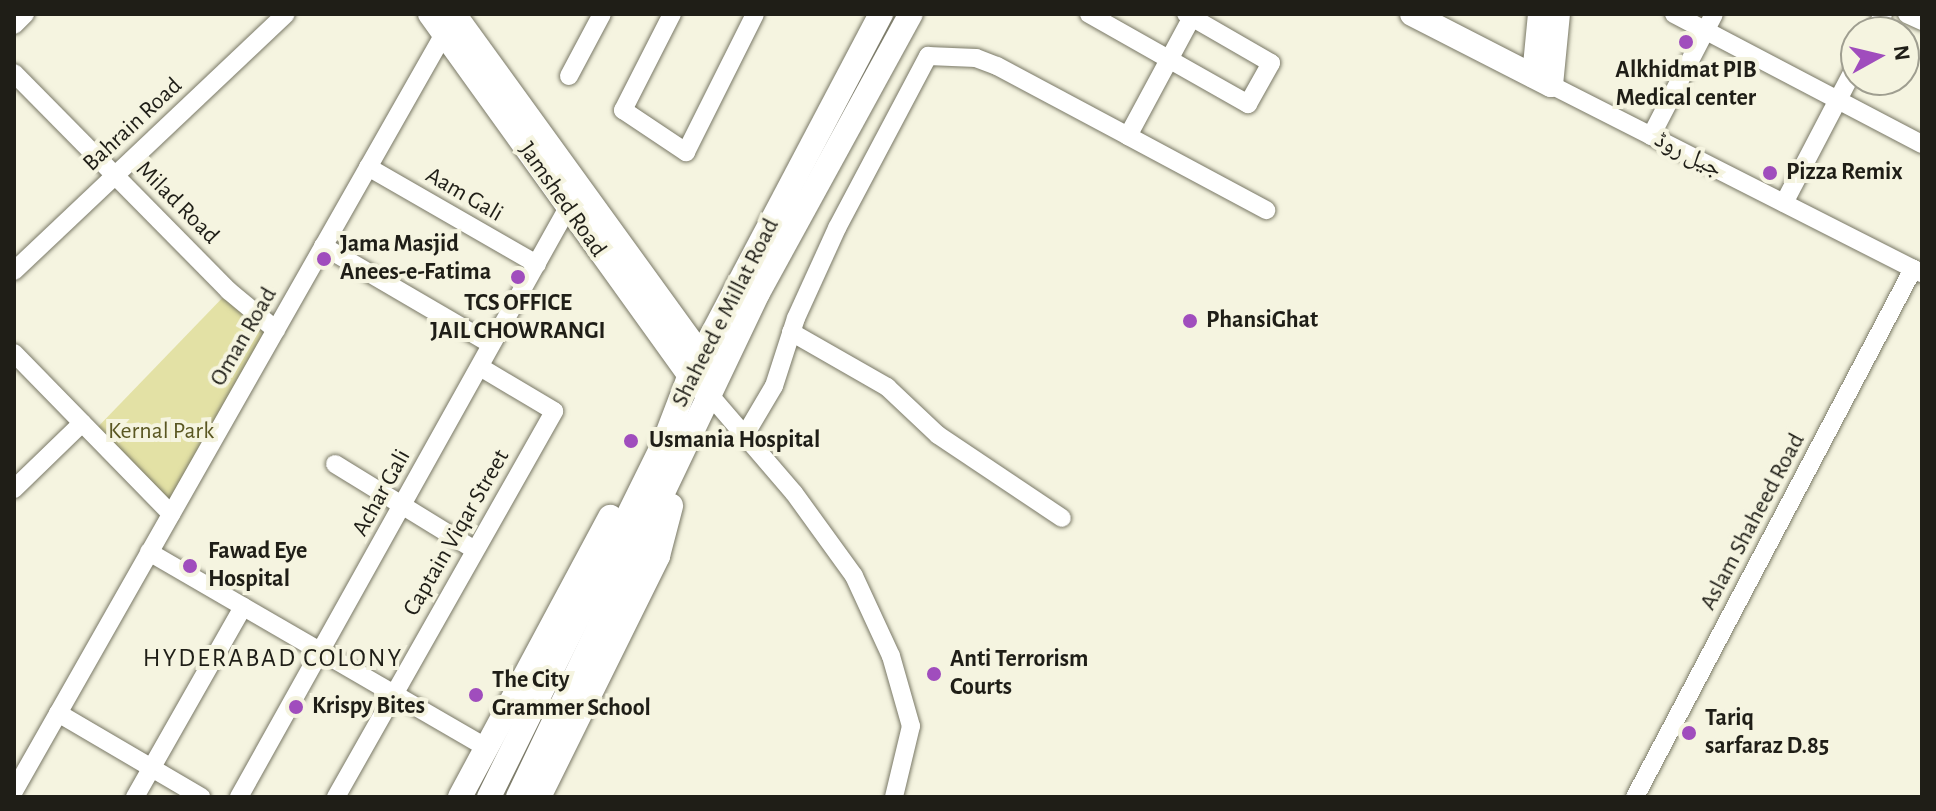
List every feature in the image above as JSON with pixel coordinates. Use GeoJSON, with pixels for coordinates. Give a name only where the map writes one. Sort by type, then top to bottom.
{"type":"FeatureCollection","features":[{"type":"Feature","properties":{"kind":"main road","name":"Shaheed e Millat Road"},"geometry":{"type":"LineString","coordinates":[[699,357],[880,14]]}},
{"type":"Feature","properties":{"kind":"main road","name":"جیل روڈ"},"geometry":{"type":"LineString","coordinates":[[1412,14],[1543,81]]}},
{"type":"Feature","properties":{"kind":"main road"},"geometry":{"type":"LineString","coordinates":[[1540,14],[1543,81]]}},
{"type":"Feature","properties":{"kind":"main road"},"geometry":{"type":"LineString","coordinates":[[1543,81],[1558,14]]}},
{"type":"Feature","properties":{"kind":"main road","name":"Jamshed Road"},"geometry":{"type":"LineString","coordinates":[[443,20],[699,357],[702,383]]}},
{"type":"Feature","properties":{"kind":"main road","name":"Jamshed Road"},"geometry":{"type":"LineString","coordinates":[[443,20],[566,211],[702,383]]}},
{"type":"Feature","properties":{"kind":"main road","name":"Shaheed e Millat Road"},"geometry":{"type":"LineString","coordinates":[[673,453],[702,383],[907,21]]}},
{"type":"Feature","properties":{"kind":"main road"},"geometry":{"type":"LineString","coordinates":[[460,797],[642,453],[673,453]]}},
{"type":"Feature","properties":{"kind":"main road"},"geometry":{"type":"LineString","coordinates":[[489,797],[673,453]]}},
{"type":"Feature","properties":{"kind":"main road"},"geometry":{"type":"LineString","coordinates":[[518,797],[673,453]]}},
{"type":"Feature","properties":{"kind":"main road"},"geometry":{"type":"LineString","coordinates":[[539,797],[658,556],[673,453]]}},
{"type":"Feature","properties":{"kind":"street"},"geometry":{"type":"LineString","coordinates":[[14,25],[25,14]]}},
{"type":"Feature","properties":{"kind":"street","name":"Bahrain Road"},"geometry":{"type":"LineString","coordinates":[[14,271],[286,14]]}},
{"type":"Feature","properties":{"kind":"street"},"geometry":{"type":"LineString","coordinates":[[569,76],[602,14]]}},
{"type":"Feature","properties":{"kind":"street"},"geometry":{"type":"LineString","coordinates":[[672,14],[623,110],[686,152],[755,14]]}},
{"type":"Feature","properties":{"kind":"street"},"geometry":{"type":"LineString","coordinates":[[880,14],[907,21]]}},
{"type":"Feature","properties":{"kind":"street"},"geometry":{"type":"LineString","coordinates":[[1089,14],[1167,60],[1248,104],[1271,63],[1189,16],[1167,60],[1128,136]]}},
{"type":"Feature","properties":{"kind":"street"},"geometry":{"type":"LineString","coordinates":[[1674,14],[1710,22],[1836,102],[1922,144]]}},
{"type":"Feature","properties":{"kind":"street"},"geometry":{"type":"LineString","coordinates":[[1907,14],[1922,21]]}},
{"type":"Feature","properties":{"kind":"street","name":"Oman Road"},"geometry":{"type":"LineString","coordinates":[[14,791],[368,167],[443,20]]}},
{"type":"Feature","properties":{"kind":"street"},"geometry":{"type":"LineString","coordinates":[[1651,136],[1710,22]]}},
{"type":"Feature","properties":{"kind":"street"},"geometry":{"type":"LineString","coordinates":[[745,435],[774,386],[791,332],[837,228],[928,56],[976,58],[997,66],[1266,210]]}},
{"type":"Feature","properties":{"kind":"street","name":"Milad Road"},"geometry":{"type":"LineString","coordinates":[[14,73],[229,291],[276,330]]}},
{"type":"Feature","properties":{"kind":"street","name":"جیل روڈ"},"geometry":{"type":"LineString","coordinates":[[1543,81],[1917,271]]}},
{"type":"Feature","properties":{"kind":"street"},"geometry":{"type":"LineString","coordinates":[[1784,203],[1840,95]]}},
{"type":"Feature","properties":{"kind":"street","name":"Aam Gali"},"geometry":{"type":"LineString","coordinates":[[368,167],[537,264]]}},
{"type":"Feature","properties":{"kind":"street","name":"Achar Gali"},"geometry":{"type":"LineString","coordinates":[[239,797],[566,211]]}},
{"type":"Feature","properties":{"kind":"street"},"geometry":{"type":"LineString","coordinates":[[323,246],[491,344]]}},
{"type":"Feature","properties":{"kind":"street","name":"Aslam Shaheed Road"},"geometry":{"type":"LineString","coordinates":[[1635,797],[1917,271]]}},
{"type":"Feature","properties":{"kind":"street"},"geometry":{"type":"LineString","coordinates":[[791,332],[887,387],[938,435],[1062,518]]}},
{"type":"Feature","properties":{"kind":"street"},"geometry":{"type":"LineString","coordinates":[[14,353],[171,514]]}},
{"type":"Feature","properties":{"kind":"street","name":"Captain Viqar Street"},"geometry":{"type":"LineString","coordinates":[[336,797],[554,411],[480,367]]}},
{"type":"Feature","properties":{"kind":"street"},"geometry":{"type":"LineString","coordinates":[[702,383],[854,576],[891,656],[911,726],[894,797]]}},
{"type":"Feature","properties":{"kind":"street"},"geometry":{"type":"LineString","coordinates":[[14,489],[82,423]]}},
{"type":"Feature","properties":{"kind":"street"},"geometry":{"type":"LineString","coordinates":[[335,464],[475,550]]}},
{"type":"Feature","properties":{"kind":"street"},"geometry":{"type":"LineString","coordinates":[[149,552],[487,748]]}},
{"type":"Feature","properties":{"kind":"street"},"geometry":{"type":"LineString","coordinates":[[135,797],[243,607]]}},
{"type":"Feature","properties":{"kind":"street"},"geometry":{"type":"LineString","coordinates":[[58,713],[201,797]]}},
{"type":"Feature","properties":{"kind":"green space","name":"Kernal Park"},"geometry":{"type":"Polygon","coordinates":[[[229,291],[276,330],[171,514],[92,433],[229,291]]]}},
{"type":"Feature","properties":{"kind":"place","name":"Alkhidmat PIB Medical center"},"geometry":{"type":"Point","coordinates":[1686,42]}},
{"type":"Feature","properties":{"kind":"place","name":"Pizza Remix"},"geometry":{"type":"Point","coordinates":[1770,173]}},
{"type":"Feature","properties":{"kind":"place","name":"Jama Masjid Anees-e-Fatima"},"geometry":{"type":"Point","coordinates":[324,259]}},
{"type":"Feature","properties":{"kind":"place","name":"TCS OFFICE JAIL CHOWRANGI"},"geometry":{"type":"Point","coordinates":[518,277]}},
{"type":"Feature","properties":{"kind":"place","name":"PhansiGhat"},"geometry":{"type":"Point","coordinates":[1190,321]}},
{"type":"Feature","properties":{"kind":"place","name":"Usmania Hospital"},"geometry":{"type":"Point","coordinates":[631,441]}},
{"type":"Feature","properties":{"kind":"place","name":"Fawad Eye Hospital"},"geometry":{"type":"Point","coordinates":[190,566]}},
{"type":"Feature","properties":{"kind":"place","name":"Anti Terrorism Courts"},"geometry":{"type":"Point","coordinates":[934,674]}},
{"type":"Feature","properties":{"kind":"place","name":"The City Grammer School"},"geometry":{"type":"Point","coordinates":[476,695]}},
{"type":"Feature","properties":{"kind":"place","name":"Krispy Bites"},"geometry":{"type":"Point","coordinates":[296,707]}},
{"type":"Feature","properties":{"kind":"place","name":"Tariq sarfaraz D.85"},"geometry":{"type":"Point","coordinates":[1689,733]}},
{"type":"Feature","properties":{"kind":"district","name":"HYDERABAD COLONY"},"geometry":{"type":"Point","coordinates":[273,659]}}]}
